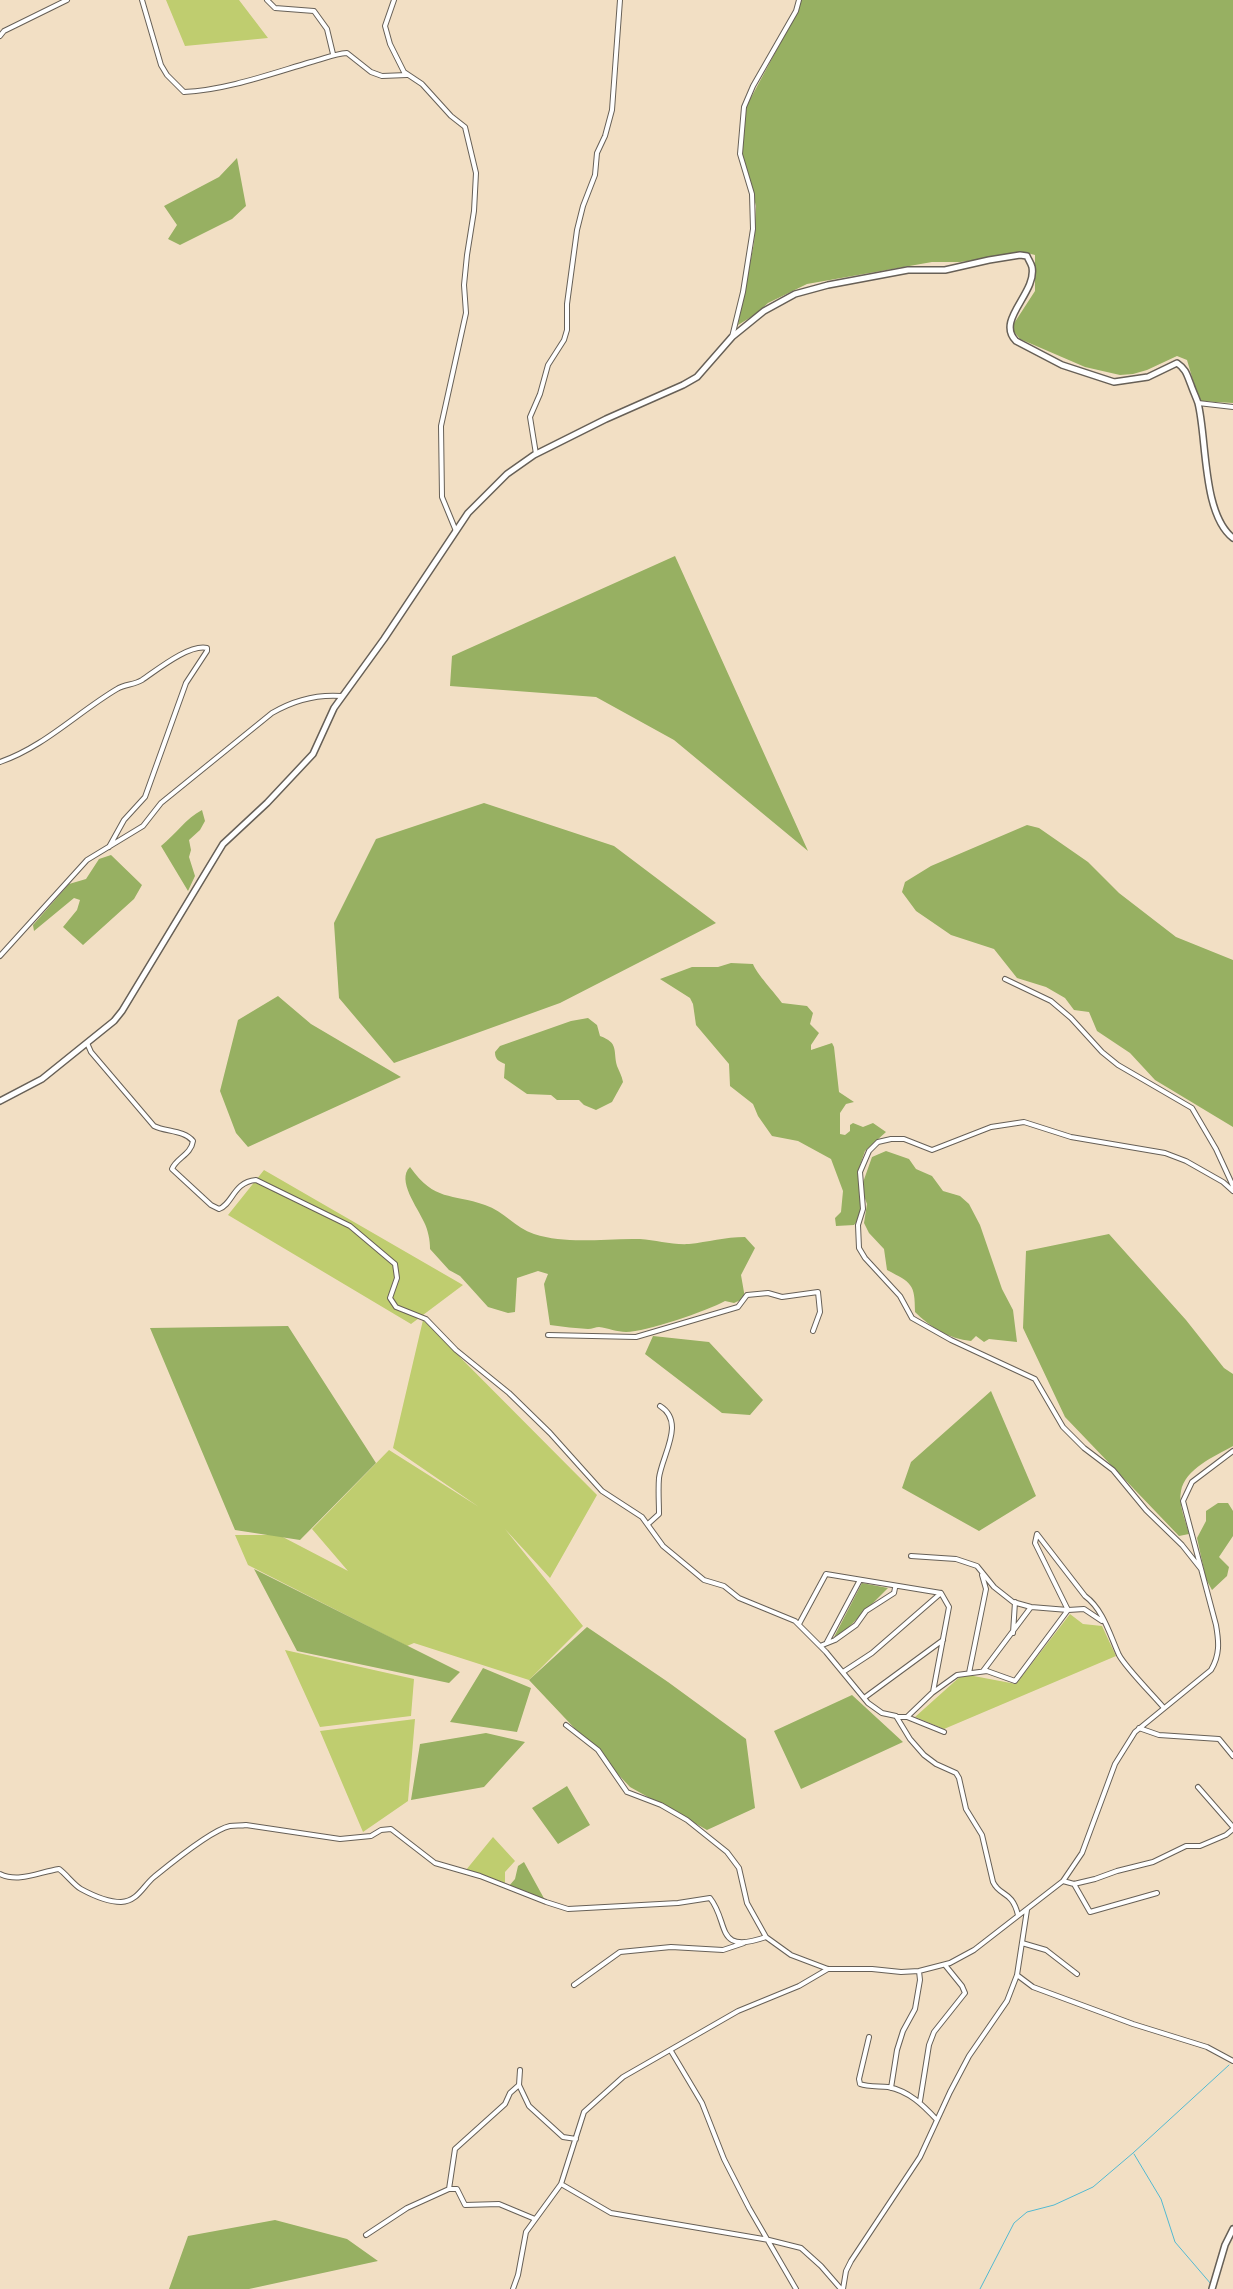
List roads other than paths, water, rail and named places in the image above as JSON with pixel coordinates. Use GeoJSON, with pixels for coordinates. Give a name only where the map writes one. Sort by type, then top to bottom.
{"type":"FeatureCollection","features":[{"type":"Feature","properties":{"kind":"street"},"geometry":{"type":"LineString","coordinates":[[0,36],[4,31],[67,0]]}},
{"type":"Feature","properties":{"kind":"street"},"geometry":{"type":"LineString","coordinates":[[142,0],[161,65],[167,75],[184,92],[207,91],[334,54],[347,53],[371,72],[382,76],[407,75]]}},
{"type":"Feature","properties":{"kind":"street"},"geometry":{"type":"LineString","coordinates":[[266,0],[275,8],[314,12],[327,29],[334,54]]}},
{"type":"Feature","properties":{"kind":"street"},"geometry":{"type":"LineString","coordinates":[[394,0],[385,26],[386,34],[398,62],[407,75],[427,88],[451,116],[465,127],[476,173],[474,211],[464,285],[466,313],[440,426],[442,497],[456,531]]}},
{"type":"Feature","properties":{"kind":"street"},"geometry":{"type":"LineString","coordinates":[[536,454],[530,417],[542,389],[548,365],[564,340],[567,330],[567,304],[577,230],[583,206],[595,174],[597,153],[605,136],[612,110],[620,0]]}},
{"type":"Feature","properties":{"kind":"street"},"geometry":{"type":"LineString","coordinates":[[732,337],[743,292],[753,229],[752,194],[740,154],[744,107],[753,86],[796,11],[799,0]]}},
{"type":"Feature","properties":{"kind":"street"},"geometry":{"type":"LineString","coordinates":[[0,1101],[42,1079],[114,1021],[122,1011],[223,844],[313,754],[328,718],[342,696],[384,639],[468,513],[488,492],[506,474],[536,454],[697,377],[732,337],[764,311],[795,294],[908,270],[945,270],[997,258],[1027,256],[1032,267],[1029,285],[1010,320],[1009,328],[1011,335],[1016,341],[1062,365],[1114,382],[1148,377],[1177,363],[1184,368],[1198,403],[1205,462],[1214,505],[1221,521],[1233,538]]}},
{"type":"Feature","properties":{"kind":"street"},"geometry":{"type":"LineString","coordinates":[[1198,403],[1233,407]]}},
{"type":"Feature","properties":{"kind":"street"},"geometry":{"type":"LineString","coordinates":[[0,762],[19,755],[69,724],[117,689],[141,681],[176,657],[202,647],[207,648],[208,651],[186,682],[145,797],[124,820],[109,847]]}},
{"type":"Feature","properties":{"kind":"street"},"geometry":{"type":"LineString","coordinates":[[0,956],[87,860],[143,826],[161,803],[272,713],[291,702],[325,695],[342,696]]}},
{"type":"Feature","properties":{"kind":"street"},"geometry":{"type":"LineString","coordinates":[[1005,978],[1051,1001],[1071,1018],[1102,1052],[1118,1065],[1192,1108],[1216,1149],[1233,1186]]}},
{"type":"Feature","properties":{"kind":"street"},"geometry":{"type":"LineString","coordinates":[[87,1042],[91,1052],[154,1126],[163,1131],[183,1134],[191,1138],[193,1141],[190,1149],[172,1169],[211,1205],[219,1209],[223,1207],[236,1189],[250,1180],[256,1180],[350,1226],[394,1264],[397,1278],[390,1298],[396,1307],[426,1319],[456,1350],[509,1394],[550,1433],[602,1491],[637,1512],[663,1546],[704,1580],[724,1586],[739,1598],[799,1624],[864,1698],[882,1713],[898,1717],[906,1716],[944,1732]]}},
{"type":"Feature","properties":{"kind":"street"},"geometry":{"type":"LineString","coordinates":[[1202,1571],[1182,1545],[1146,1510],[1113,1470],[1084,1448],[1063,1427],[1035,1379],[951,1340],[912,1318],[900,1296],[865,1258],[859,1248],[858,1225],[863,1209],[860,1172],[869,1151],[878,1142],[891,1139],[904,1140],[932,1150],[991,1127],[1024,1122],[1071,1137],[1165,1153],[1186,1161],[1223,1182],[1233,1191]]}},
{"type":"Feature","properties":{"kind":"street"},"geometry":{"type":"LineString","coordinates":[[548,1335],[636,1338],[738,1307],[747,1295],[768,1293],[782,1297],[818,1292],[820,1312],[813,1331]]}},
{"type":"Feature","properties":{"kind":"street"},"geometry":{"type":"LineString","coordinates":[[648,1524],[659,1514],[660,1478],[674,1426],[666,1409],[660,1406]]}},
{"type":"Feature","properties":{"kind":"street"},"geometry":{"type":"LineString","coordinates":[[566,1725],[598,1750],[627,1792],[661,1805],[688,1820],[727,1852],[739,1868],[747,1903],[766,1937],[791,1955],[828,1969],[872,1969],[901,1972],[919,1971],[945,1965],[974,1950],[1063,1881],[1082,1853],[1115,1764],[1125,1746],[1139,1728],[1211,1670],[1216,1661],[1219,1640],[1183,1501],[1192,1482],[1233,1451]]}},
{"type":"Feature","properties":{"kind":"street"},"geometry":{"type":"LineString","coordinates":[[1068,1610],[1035,1543],[1037,1534],[1085,1596],[1094,1603],[1116,1643],[1120,1656],[1164,1708]]}},
{"type":"Feature","properties":{"kind":"street"},"geometry":{"type":"LineString","coordinates":[[911,1556],[956,1559],[977,1566],[994,1587],[1015,1602],[1031,1607],[1068,1610],[1084,1609],[1104,1622]]}},
{"type":"Feature","properties":{"kind":"street"},"geometry":{"type":"LineString","coordinates":[[969,1673],[986,1589],[982,1572]]}},
{"type":"Feature","properties":{"kind":"street"},"geometry":{"type":"LineString","coordinates":[[799,1624],[826,1574],[941,1593]]}},
{"type":"Feature","properties":{"kind":"street"},"geometry":{"type":"LineString","coordinates":[[826,1642],[860,1580]]}},
{"type":"Feature","properties":{"kind":"street"},"geometry":{"type":"LineString","coordinates":[[820,1646],[835,1640],[856,1625],[866,1611],[894,1593],[895,1588]]}},
{"type":"Feature","properties":{"kind":"street"},"geometry":{"type":"LineString","coordinates":[[934,1692],[949,1607],[941,1593]]}},
{"type":"Feature","properties":{"kind":"street"},"geometry":{"type":"LineString","coordinates":[[843,1672],[872,1652],[941,1593]]}},
{"type":"Feature","properties":{"kind":"street"},"geometry":{"type":"LineString","coordinates":[[1013,1633],[1015,1602]]}},
{"type":"Feature","properties":{"kind":"street"},"geometry":{"type":"LineString","coordinates":[[983,1672],[1031,1607]]}},
{"type":"Feature","properties":{"kind":"street"},"geometry":{"type":"LineString","coordinates":[[906,1716],[957,1675],[983,1672],[1015,1681],[1068,1610]]}},
{"type":"Feature","properties":{"kind":"street"},"geometry":{"type":"LineString","coordinates":[[864,1698],[943,1640]]}},
{"type":"Feature","properties":{"kind":"street"},"geometry":{"type":"LineString","coordinates":[[898,1717],[910,1739],[924,1755],[936,1764],[956,1773],[959,1778],[966,1809],[982,1835],[993,1882],[995,1886],[1012,1900],[1018,1916]]}},
{"type":"Feature","properties":{"kind":"street"},"geometry":{"type":"LineString","coordinates":[[1139,1728],[1158,1735],[1219,1739],[1233,1756]]}},
{"type":"Feature","properties":{"kind":"street"},"geometry":{"type":"LineString","coordinates":[[1063,1881],[1074,1884],[1152,1862],[1186,1846],[1200,1846],[1226,1835],[1233,1828],[1198,1787]]}},
{"type":"Feature","properties":{"kind":"street"},"geometry":{"type":"LineString","coordinates":[[0,1874],[9,1878],[24,1878],[35,1873],[59,1869],[80,1888],[111,1901],[122,1902],[135,1897],[144,1890],[152,1879],[199,1844],[230,1826],[246,1826],[340,1839],[371,1836],[380,1830],[391,1828],[435,1863],[480,1876],[568,1909],[678,1903],[710,1898],[723,1931],[736,1941],[746,1942]]}},
{"type":"Feature","properties":{"kind":"street"},"geometry":{"type":"LineString","coordinates":[[1074,1884],[1090,1912],[1158,1893]]}},
{"type":"Feature","properties":{"kind":"street"},"geometry":{"type":"LineString","coordinates":[[842,2289],[846,2271],[851,2261],[920,2157],[969,2056],[1007,2001],[1016,1975],[1027,1909]]}},
{"type":"Feature","properties":{"kind":"street"},"geometry":{"type":"LineString","coordinates":[[574,1985],[620,1952],[671,1947],[723,1950],[766,1937]]}},
{"type":"Feature","properties":{"kind":"street"},"geometry":{"type":"LineString","coordinates":[[1022,1943],[1037,1949],[1046,1950],[1077,1974]]}},
{"type":"Feature","properties":{"kind":"street"},"geometry":{"type":"LineString","coordinates":[[920,2101],[929,2045],[934,2032],[965,1993],[962,1986],[945,1965]]}},
{"type":"Feature","properties":{"kind":"street"},"geometry":{"type":"LineString","coordinates":[[513,2289],[518,2275],[526,2232],[562,2184],[584,2112],[622,2077],[671,2051],[738,2011],[799,1986],[828,1969]]}},
{"type":"Feature","properties":{"kind":"street"},"geometry":{"type":"LineString","coordinates":[[891,2088],[898,2050],[904,2031],[915,2009],[920,1980],[919,1971]]}},
{"type":"Feature","properties":{"kind":"street"},"geometry":{"type":"LineString","coordinates":[[1016,1975],[1033,1987],[1133,2024],[1208,2047],[1233,2061]]}},
{"type":"Feature","properties":{"kind":"street"},"geometry":{"type":"LineString","coordinates":[[869,2037],[859,2082],[863,2085],[891,2088],[920,2101],[937,2120]]}},
{"type":"Feature","properties":{"kind":"street"},"geometry":{"type":"LineString","coordinates":[[671,2051],[702,2103],[724,2159],[749,2208],[796,2289]]}},
{"type":"Feature","properties":{"kind":"street"},"geometry":{"type":"LineString","coordinates":[[520,2070],[519,2085],[530,2106],[563,2137],[576,2139]]}},
{"type":"Feature","properties":{"kind":"street"},"geometry":{"type":"LineString","coordinates":[[449,2189],[455,2149],[505,2104],[510,2093],[519,2085]]}},
{"type":"Feature","properties":{"kind":"street"},"geometry":{"type":"LineString","coordinates":[[562,2184],[602,2209],[616,2215],[769,2240],[807,2252],[842,2289]]}},
{"type":"Feature","properties":{"kind":"street"},"geometry":{"type":"LineString","coordinates":[[366,2236],[407,2208],[449,2189],[457,2189],[465,2205],[499,2204],[535,2219]]}},
{"type":"Feature","properties":{"kind":"street"},"geometry":{"type":"LineString","coordinates":[[1212,2289],[1225,2244],[1233,2228]]}},
{"type":"Feature","properties":{"kind":"waterway"},"geometry":{"type":"LineString","coordinates":[[980,2289],[1014,2223],[1027,2212],[1054,2205],[1093,2187],[1229,2065]]}},
{"type":"Feature","properties":{"kind":"waterway"},"geometry":{"type":"LineString","coordinates":[[1134,2154],[1161,2199],[1175,2242],[1211,2284]]}}]}
